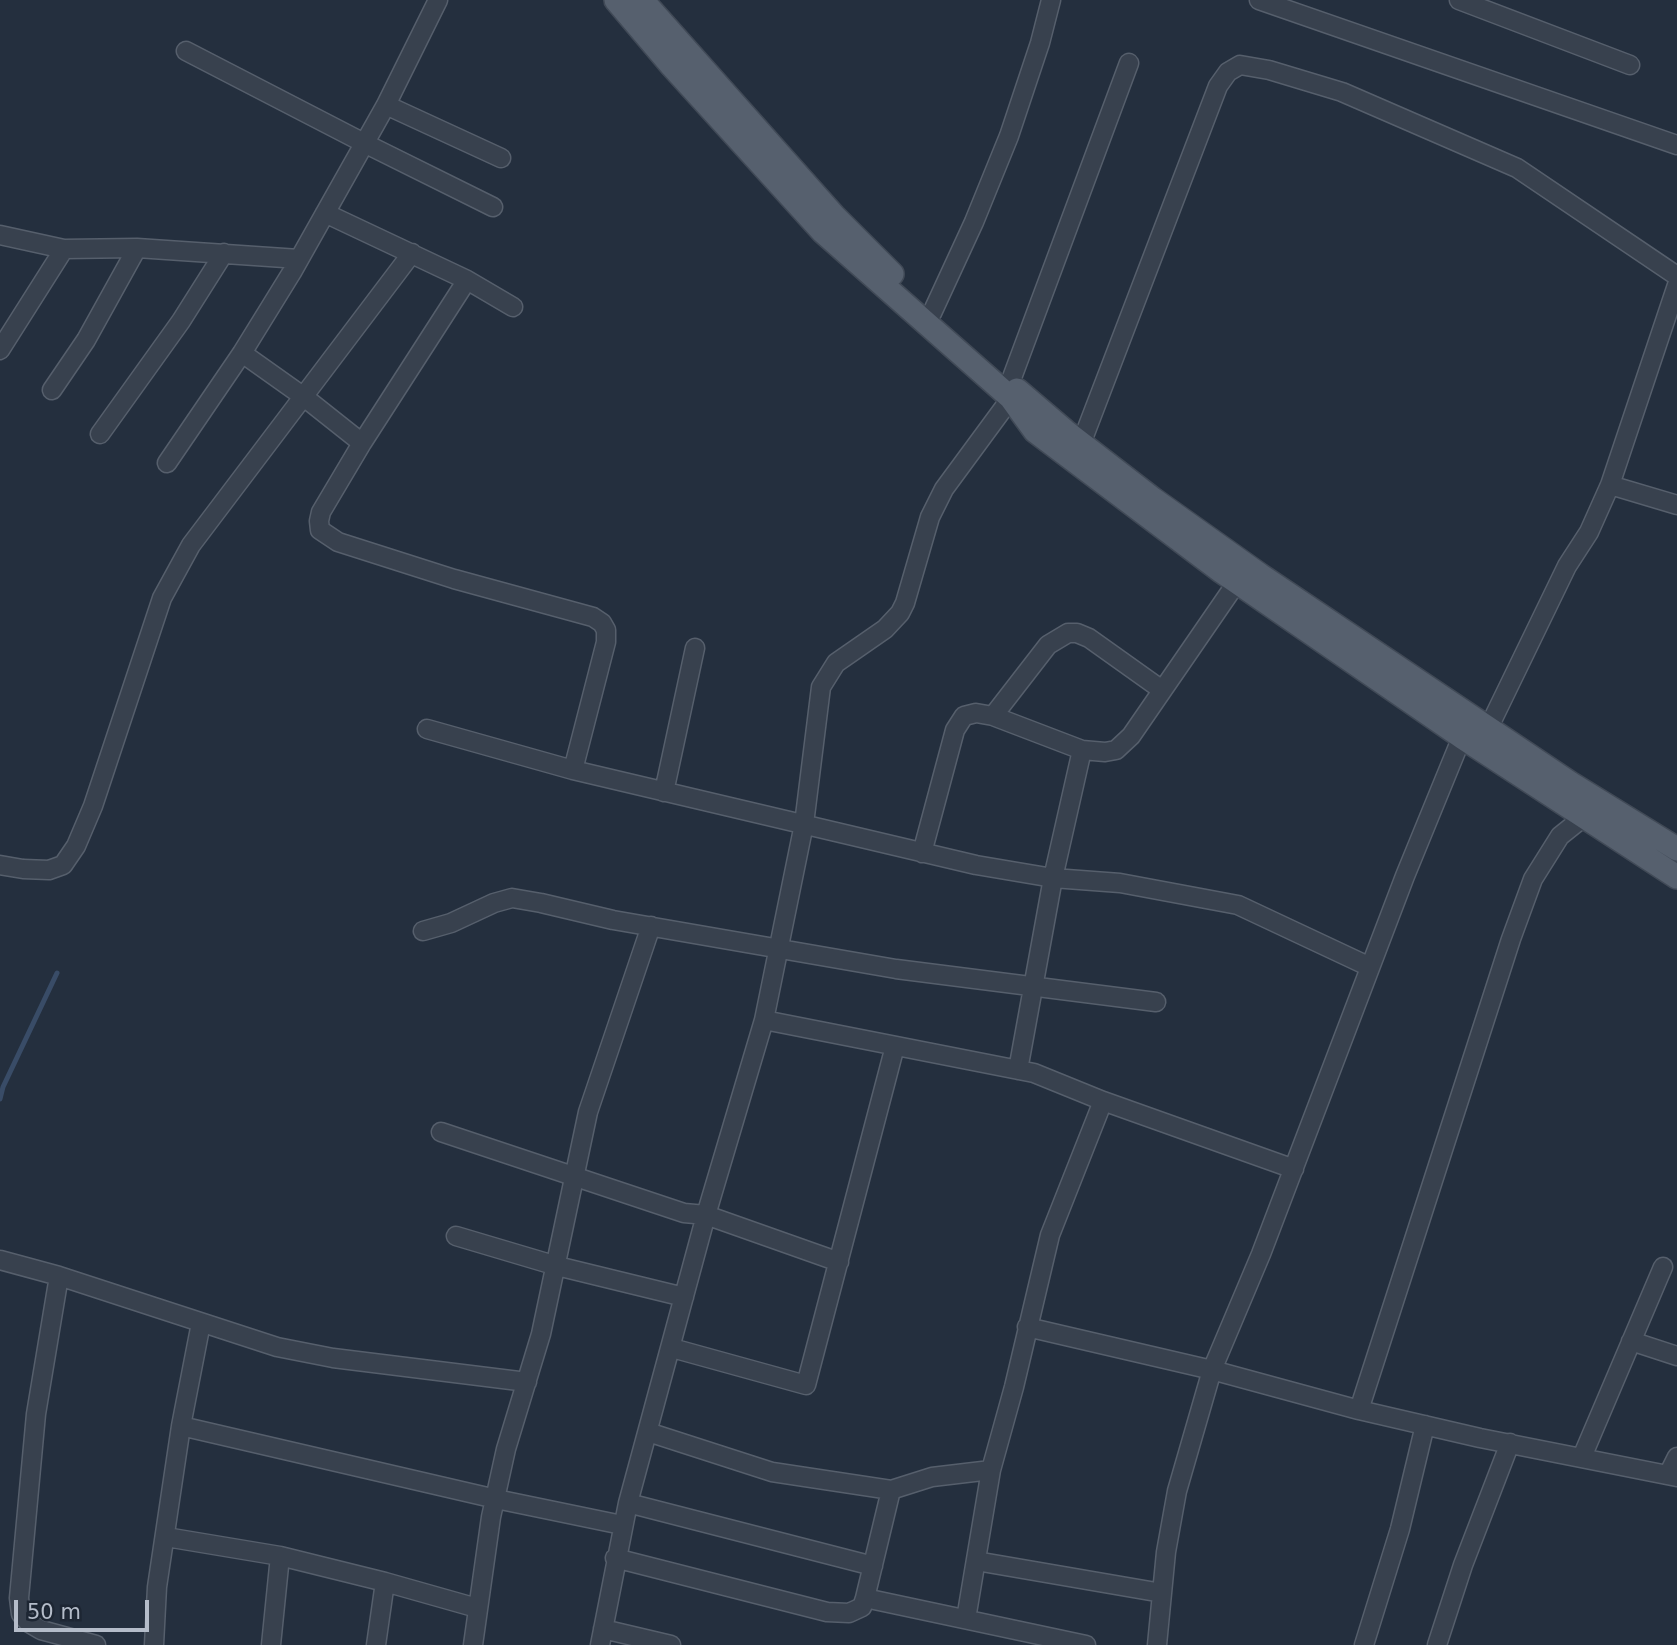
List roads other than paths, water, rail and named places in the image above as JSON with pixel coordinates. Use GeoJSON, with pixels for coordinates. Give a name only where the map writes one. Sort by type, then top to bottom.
{"type":"FeatureCollection","features":[{"type":"Feature","properties":{"kind":"main road"},"geometry":{"type":"LineString","coordinates":[[615,0],[823,232],[1010,390],[1153,499],[1473,728],[1585,816],[1677,877]]}},
{"type":"Feature","properties":{"kind":"main road"},"geometry":{"type":"LineString","coordinates":[[642,0],[834,216],[1010,390],[1035,431],[1237,582],[1473,728],[1570,783],[1677,849]]}},
{"type":"Feature","properties":{"kind":"street"},"geometry":{"type":"LineString","coordinates":[[167,463],[242,353],[299,258],[386,105],[438,0]]}},
{"type":"Feature","properties":{"kind":"street"},"geometry":{"type":"LineString","coordinates":[[932,313],[974,222],[1009,136],[1041,43],[1051,0]]}},
{"type":"Feature","properties":{"kind":"street"},"geometry":{"type":"LineString","coordinates":[[1259,0],[1677,145]]}},
{"type":"Feature","properties":{"kind":"street"},"geometry":{"type":"LineString","coordinates":[[1459,0],[1630,65]]}},
{"type":"Feature","properties":{"kind":"street"},"geometry":{"type":"LineString","coordinates":[[186,51],[493,207]]}},
{"type":"Feature","properties":{"kind":"street"},"geometry":{"type":"LineString","coordinates":[[671,1645],[601,1637],[622,1525],[706,1215],[764,1020],[804,824],[821,687],[836,663],[886,629],[900,613],[930,517],[944,489],[1010,390],[1129,63]]}},
{"type":"Feature","properties":{"kind":"street"},"geometry":{"type":"LineString","coordinates":[[1081,444],[1218,86],[1228,72],[1240,65],[1269,70],[1342,92],[1517,168],[1677,276]]}},
{"type":"Feature","properties":{"kind":"street"},"geometry":{"type":"LineString","coordinates":[[386,105],[501,158]]}},
{"type":"Feature","properties":{"kind":"street"},"geometry":{"type":"LineString","coordinates":[[325,213],[467,279],[513,307]]}},
{"type":"Feature","properties":{"kind":"street"},"geometry":{"type":"LineString","coordinates":[[0,235],[64,249],[137,248],[299,258]]}},
{"type":"Feature","properties":{"kind":"street"},"geometry":{"type":"LineString","coordinates":[[52,390],[86,340],[137,248]]}},
{"type":"Feature","properties":{"kind":"street"},"geometry":{"type":"LineString","coordinates":[[0,350],[64,249]]}},
{"type":"Feature","properties":{"kind":"street"},"geometry":{"type":"LineString","coordinates":[[100,434],[225,253]]}},
{"type":"Feature","properties":{"kind":"street"},"geometry":{"type":"LineString","coordinates":[[0,865],[49,870],[64,864],[76,846],[93,806],[163,598],[191,545],[412,254]]}},
{"type":"Feature","properties":{"kind":"street"},"geometry":{"type":"LineString","coordinates":[[467,279],[321,512],[320,530],[338,542],[454,579],[593,617],[602,622],[606,629],[606,642],[573,770]]}},
{"type":"Feature","properties":{"kind":"street"},"geometry":{"type":"LineString","coordinates":[[1157,1645],[1166,1552],[1177,1491],[1212,1370],[1294,1169],[1370,967],[1473,728],[1589,532],[1610,485],[1677,285]]}},
{"type":"Feature","properties":{"kind":"street"},"geometry":{"type":"LineString","coordinates":[[242,353],[362,443]]}},
{"type":"Feature","properties":{"kind":"street"},"geometry":{"type":"LineString","coordinates":[[1610,485],[1677,505]]}},
{"type":"Feature","properties":{"kind":"street"},"geometry":{"type":"LineString","coordinates":[[922,853],[959,722],[964,716],[976,713],[993,716],[1082,750],[1116,750],[1124,745],[1237,582]]}},
{"type":"Feature","properties":{"kind":"street"},"geometry":{"type":"LineString","coordinates":[[993,716],[1048,645],[1068,633],[1089,638],[1162,690]]}},
{"type":"Feature","properties":{"kind":"street"},"geometry":{"type":"LineString","coordinates":[[664,792],[695,648]]}},
{"type":"Feature","properties":{"kind":"street"},"geometry":{"type":"LineString","coordinates":[[427,729],[573,770],[976,865],[1053,878],[1120,883],[1238,905],[1370,967]]}},
{"type":"Feature","properties":{"kind":"street"},"geometry":{"type":"LineString","coordinates":[[1018,1070],[1053,878],[1082,750]]}},
{"type":"Feature","properties":{"kind":"street"},"geometry":{"type":"LineString","coordinates":[[1359,1410],[1532,880],[1560,836],[1585,816]]}},
{"type":"Feature","properties":{"kind":"street"},"geometry":{"type":"LineString","coordinates":[[423,930],[452,923],[494,903],[512,898],[651,926],[896,969],[1156,1002]]}},
{"type":"Feature","properties":{"kind":"street"},"geometry":{"type":"LineString","coordinates":[[473,1645],[477,1608],[506,1449],[541,1334],[588,1112],[651,926]]}},
{"type":"Feature","properties":{"kind":"street"},"geometry":{"type":"LineString","coordinates":[[764,1020],[1034,1073],[1103,1101],[1294,1169]]}},
{"type":"Feature","properties":{"kind":"street"},"geometry":{"type":"LineString","coordinates":[[671,1348],[806,1385],[895,1046]]}},
{"type":"Feature","properties":{"kind":"street"},"geometry":{"type":"LineString","coordinates":[[966,1619],[991,1470],[1050,1235],[1103,1101]]}},
{"type":"Feature","properties":{"kind":"street"},"geometry":{"type":"LineString","coordinates":[[441,1132],[684,1213],[706,1215],[839,1262]]}},
{"type":"Feature","properties":{"kind":"street"},"geometry":{"type":"LineString","coordinates":[[456,1236],[557,1266],[684,1297]]}},
{"type":"Feature","properties":{"kind":"street"},"geometry":{"type":"LineString","coordinates":[[0,1260],[59,1276],[277,1347],[333,1358],[527,1382]]}},
{"type":"Feature","properties":{"kind":"street"},"geometry":{"type":"LineString","coordinates":[[1582,1457],[1663,1266]]}},
{"type":"Feature","properties":{"kind":"street"},"geometry":{"type":"LineString","coordinates":[[59,1276],[36,1414],[19,1598],[21,1614],[29,1623],[41,1630],[96,1645]]}},
{"type":"Feature","properties":{"kind":"street"},"geometry":{"type":"LineString","coordinates":[[153,1645],[158,1587],[181,1426],[201,1322]]}},
{"type":"Feature","properties":{"kind":"street"},"geometry":{"type":"LineString","coordinates":[[1027,1327],[1212,1370],[1359,1410],[1673,1476],[1677,1457]]}},
{"type":"Feature","properties":{"kind":"street"},"geometry":{"type":"LineString","coordinates":[[1631,1341],[1677,1356]]}},
{"type":"Feature","properties":{"kind":"street"},"geometry":{"type":"LineString","coordinates":[[1364,1645],[1400,1529],[1425,1425]]}},
{"type":"Feature","properties":{"kind":"street"},"geometry":{"type":"LineString","coordinates":[[181,1426],[496,1499],[622,1525]]}},
{"type":"Feature","properties":{"kind":"street"},"geometry":{"type":"LineString","coordinates":[[648,1432],[772,1472],[891,1490],[932,1477],[991,1470]]}},
{"type":"Feature","properties":{"kind":"street"},"geometry":{"type":"LineString","coordinates":[[1437,1645],[1463,1565],[1510,1443]]}},
{"type":"Feature","properties":{"kind":"street"},"geometry":{"type":"LineString","coordinates":[[615,1558],[827,1612],[856,1611],[862,1607],[865,1598],[891,1490]]}},
{"type":"Feature","properties":{"kind":"street"},"geometry":{"type":"LineString","coordinates":[[628,1503],[873,1566]]}},
{"type":"Feature","properties":{"kind":"street"},"geometry":{"type":"LineString","coordinates":[[166,1536],[281,1556],[477,1608]]}},
{"type":"Feature","properties":{"kind":"street"},"geometry":{"type":"LineString","coordinates":[[271,1645],[281,1556]]}},
{"type":"Feature","properties":{"kind":"street"},"geometry":{"type":"LineString","coordinates":[[976,1561],[1162,1593]]}},
{"type":"Feature","properties":{"kind":"street"},"geometry":{"type":"LineString","coordinates":[[376,1645],[385,1582]]}},
{"type":"Feature","properties":{"kind":"street"},"geometry":{"type":"LineString","coordinates":[[865,1598],[1086,1645]]}},
{"type":"Feature","properties":{"kind":"waterway"},"geometry":{"type":"LineString","coordinates":[[0,1099],[3,1087],[57,973]]}}]}
